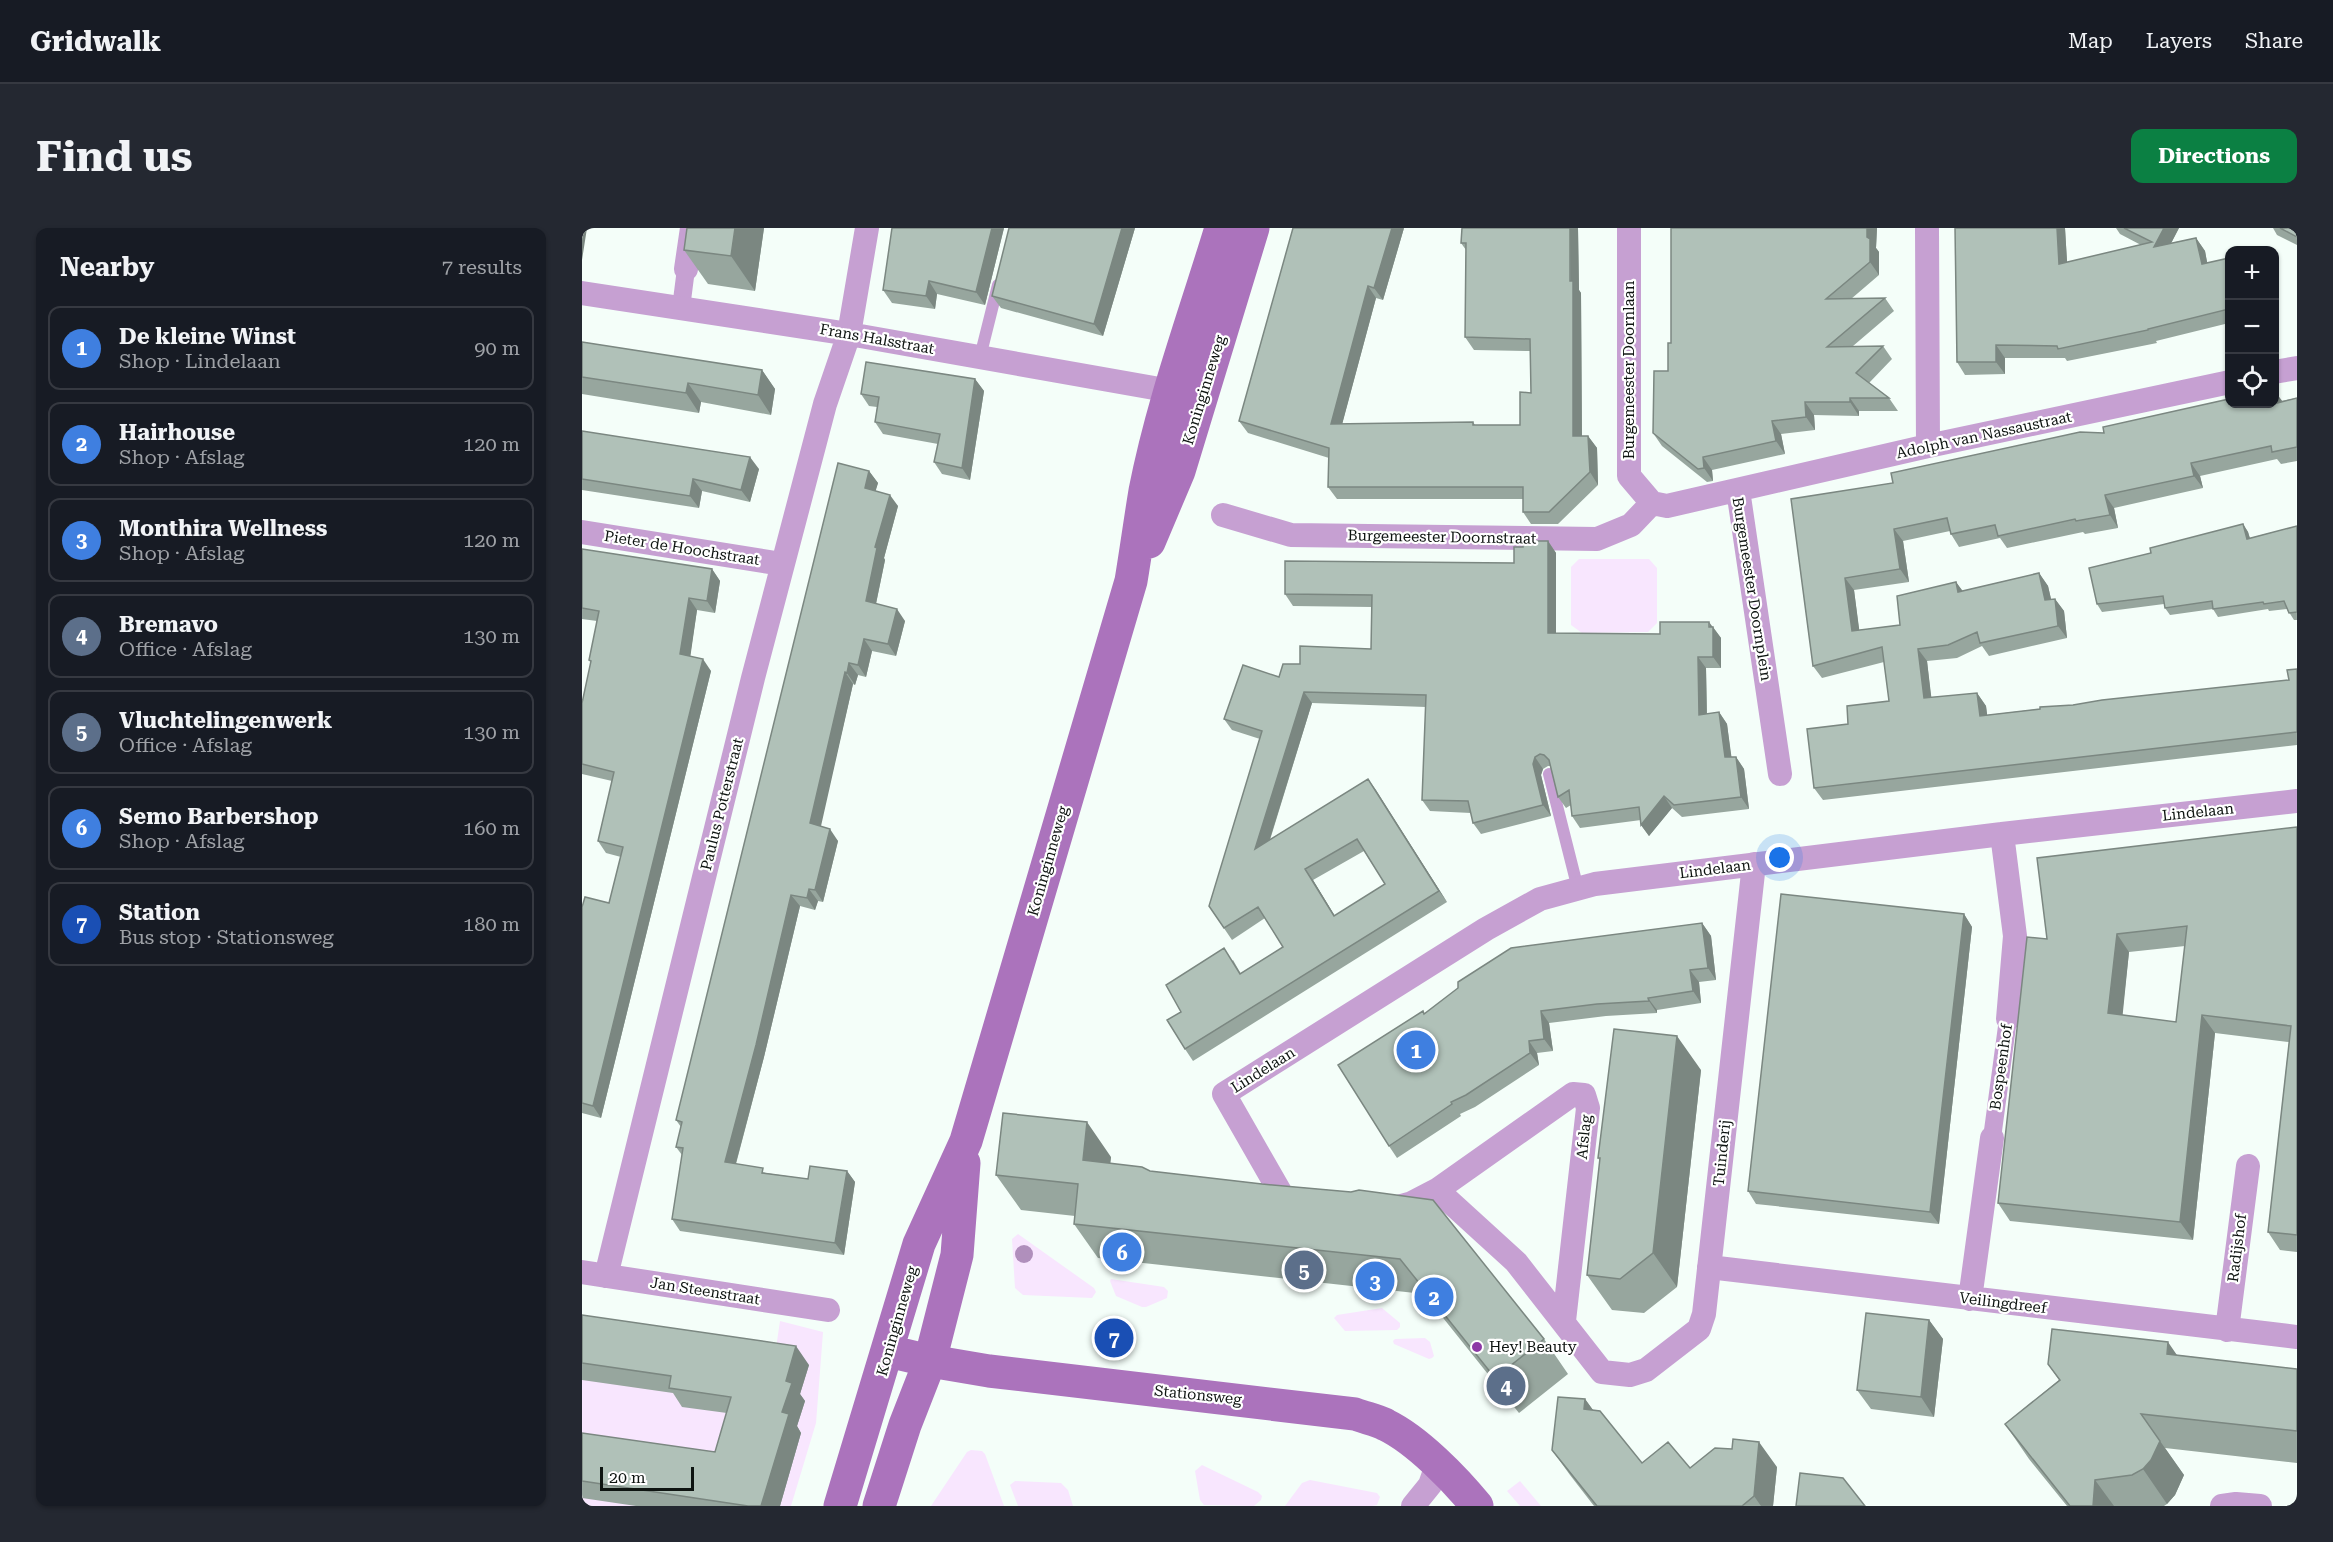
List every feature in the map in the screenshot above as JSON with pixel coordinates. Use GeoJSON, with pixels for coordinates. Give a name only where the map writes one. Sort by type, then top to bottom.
{"type":"FeatureCollection","features":[{"type":"Feature","properties":{"kind":"main road","name":"Koninginneweg"},"geometry":{"type":"LineString","coordinates":[[1131,582],[1146,490],[1171,390],[1221,228]]}},
{"type":"Feature","properties":{"kind":"main road","name":"Koninginneweg"},"geometry":{"type":"LineString","coordinates":[[840,1506],[919,1244],[966,1141],[1131,582],[1179,471],[1252,228]]}},
{"type":"Feature","properties":{"kind":"main road","name":"Koninginneweg"},"geometry":{"type":"LineString","coordinates":[[879,1506],[905,1425],[930,1361],[957,1255],[966,1141]]}},
{"type":"Feature","properties":{"kind":"main road","name":"Stationsweg"},"geometry":{"type":"LineString","coordinates":[[888,1352],[989,1371],[1355,1414],[1385,1424],[1407,1437],[1455,1481],[1477,1506]]}},
{"type":"Feature","properties":{"kind":"street"},"geometry":{"type":"LineString","coordinates":[[681,308],[692,228]]}},
{"type":"Feature","properties":{"kind":"street","name":"Paulus Potterstraat"},"geometry":{"type":"LineString","coordinates":[[606,1276],[782,564],[825,404],[849,334],[867,228]]}},
{"type":"Feature","properties":{"kind":"street","name":"Burgemeester Doornlaan"},"geometry":{"type":"LineString","coordinates":[[1629,228],[1629,476],[1652,504]]}},
{"type":"Feature","properties":{"kind":"street"},"geometry":{"type":"LineString","coordinates":[[1927,228],[1928,446]]}},
{"type":"Feature","properties":{"kind":"street","name":"Frans Halsstraat"},"geometry":{"type":"LineString","coordinates":[[582,293],[849,334],[1171,390]]}},
{"type":"Feature","properties":{"kind":"street"},"geometry":{"type":"LineString","coordinates":[[2279,371],[2297,368]]}},
{"type":"Feature","properties":{"kind":"street","name":"Adolph van Nassaustraat"},"geometry":{"type":"LineString","coordinates":[[1738,490],[1928,446],[2225,383]]}},
{"type":"Feature","properties":{"kind":"street","name":"Burgemeester Doornplein"},"geometry":{"type":"LineString","coordinates":[[1652,504],[1667,506],[1738,490],[1780,774]]}},
{"type":"Feature","properties":{"kind":"street","name":"Burgemeester Doornstraat"},"geometry":{"type":"LineString","coordinates":[[1223,514],[1292,535],[1597,539],[1631,525],[1652,504]]}},
{"type":"Feature","properties":{"kind":"street","name":"Pieter de Hoochstraat"},"geometry":{"type":"LineString","coordinates":[[582,532],[782,564]]}},
{"type":"Feature","properties":{"kind":"street","name":"Lindelaan"},"geometry":{"type":"LineString","coordinates":[[1287,1204],[1224,1094],[1486,929],[1540,899],[1595,884],[2002,834],[2297,801]]}},
{"type":"Feature","properties":{"kind":"street","name":"Bospeenhof"},"geometry":{"type":"LineString","coordinates":[[1970,1299],[2008,1019],[2015,936],[2002,834]]}},
{"type":"Feature","properties":{"kind":"street","name":"Tuinderij"},"geometry":{"type":"LineString","coordinates":[[1563,1320],[1602,1372],[1630,1376],[1646,1370],[1699,1329],[1704,1314],[1754,864]]}},
{"type":"Feature","properties":{"kind":"street","name":"Afslag"},"geometry":{"type":"LineString","coordinates":[[1365,1211],[1389,1209],[1412,1203],[1437,1190],[1573,1094],[1584,1095],[1588,1108],[1563,1320]]}},
{"type":"Feature","properties":{"kind":"street","name":"Radijshof"},"geometry":{"type":"LineString","coordinates":[[2227,1330],[2247,1166]]}},
{"type":"Feature","properties":{"kind":"street"},"geometry":{"type":"LineString","coordinates":[[1437,1190],[1516,1262],[1563,1320]]}},
{"type":"Feature","properties":{"kind":"street"},"geometry":{"type":"LineString","coordinates":[[1258,1201],[1320,1207]]}},
{"type":"Feature","properties":{"kind":"street","name":"Veilingdreef"},"geometry":{"type":"LineString","coordinates":[[1709,1268],[2297,1337]]}},
{"type":"Feature","properties":{"kind":"street","name":"Jan Steenstraat"},"geometry":{"type":"LineString","coordinates":[[582,1272],[828,1310]]}},
{"type":"Feature","properties":{"kind":"street"},"geometry":{"type":"LineString","coordinates":[[1413,1506],[1430,1485],[1437,1465]]}},
{"type":"Feature","properties":{"kind":"street"},"geometry":{"type":"LineString","coordinates":[[2222,1506],[2236,1504],[2260,1506]]}},
{"type":"Feature","properties":{"kind":"lane"},"geometry":{"type":"LineString","coordinates":[[980,357],[1001,271]]}},
{"type":"Feature","properties":{"kind":"lane"},"geometry":{"type":"LineString","coordinates":[[1549,774],[1578,889]]}},
{"type":"Feature","properties":{"kind":"shaded area"},"geometry":{"type":"Polygon","coordinates":[[[1579,559],[1649,559],[1657,568],[1657,623],[1648,632],[1582,633],[1571,625],[1571,567],[1579,559]]]}},
{"type":"Feature","properties":{"kind":"shaded area"},"geometry":{"type":"Polygon","coordinates":[[[1018,1234],[1094,1288],[1096,1292],[1092,1298],[1023,1295],[1015,1288],[1012,1239],[1018,1234]]]}},
{"type":"Feature","properties":{"kind":"shaded area"},"geometry":{"type":"Polygon","coordinates":[[[1111,1279],[1164,1287],[1168,1291],[1167,1298],[1142,1307],[1116,1296],[1111,1279]]]}},
{"type":"Feature","properties":{"kind":"shaded area"},"geometry":{"type":"Polygon","coordinates":[[[1382,1308],[1400,1323],[1397,1330],[1345,1331],[1334,1318],[1337,1315],[1382,1308]]]}},
{"type":"Feature","properties":{"kind":"shaded area"},"geometry":{"type":"Polygon","coordinates":[[[582,1321],[776,1348],[780,1321],[823,1332],[816,1423],[791,1506],[582,1506],[582,1321]]]}},
{"type":"Feature","properties":{"kind":"shaded area"},"geometry":{"type":"Polygon","coordinates":[[[1425,1338],[1430,1342],[1434,1356],[1429,1359],[1394,1344],[1393,1341],[1395,1339],[1425,1338]]]}},
{"type":"Feature","properties":{"kind":"shaded area"},"geometry":{"type":"Polygon","coordinates":[[[982,1451],[985,1454],[1004,1506],[931,1506],[967,1452],[982,1451]]]}},
{"type":"Feature","properties":{"kind":"shaded area"},"geometry":{"type":"Polygon","coordinates":[[[1202,1465],[1258,1492],[1262,1496],[1261,1500],[1254,1506],[1204,1505],[1200,1500],[1195,1471],[1202,1465]]]}},
{"type":"Feature","properties":{"kind":"shaded area"},"geometry":{"type":"Polygon","coordinates":[[[1310,1480],[1377,1493],[1380,1497],[1377,1505],[1372,1506],[1285,1506],[1302,1483],[1310,1480]]]}},
{"type":"Feature","properties":{"kind":"shaded area"},"geometry":{"type":"Polygon","coordinates":[[[1015,1481],[1061,1483],[1068,1490],[1073,1506],[1018,1506],[1010,1485],[1015,1481]]]}},
{"type":"Feature","properties":{"kind":"shaded area"},"geometry":{"type":"Polygon","coordinates":[[[1520,1481],[1541,1506],[1520,1506],[1507,1491],[1520,1481]]]}},
{"type":"Feature","properties":{"kind":"building"},"geometry":{"type":"Polygon","coordinates":[[[687,228],[735,228],[731,256],[684,250],[687,228]]]}},
{"type":"Feature","properties":{"kind":"building"},"geometry":{"type":"Polygon","coordinates":[[[892,228],[992,228],[976,292],[929,281],[926,296],[883,290],[892,228]]]}},
{"type":"Feature","properties":{"kind":"building"},"geometry":{"type":"Polygon","coordinates":[[[1009,228],[1122,228],[1094,324],[992,296],[1009,228]]]}},
{"type":"Feature","properties":{"kind":"building"},"geometry":{"type":"Polygon","coordinates":[[[1293,228],[1392,228],[1374,288],[1368,286],[1331,424],[1473,422],[1473,425],[1520,425],[1520,392],[1531,393],[1530,339],[1465,337],[1466,243],[1461,243],[1462,228],[1570,228],[1570,281],[1573,281],[1573,436],[1588,436],[1590,472],[1549,512],[1523,512],[1523,487],[1328,487],[1329,448],[1239,421],[1293,228]]]}},
{"type":"Feature","properties":{"kind":"building"},"geometry":{"type":"Polygon","coordinates":[[[1671,228],[1867,228],[1867,237],[1870,239],[1870,262],[1826,299],[1885,298],[1827,347],[1883,346],[1856,373],[1889,398],[1850,398],[1850,402],[1805,402],[1806,417],[1772,421],[1776,441],[1703,457],[1704,468],[1698,469],[1653,433],[1654,371],[1668,371],[1668,343],[1671,343],[1671,228]]]}},
{"type":"Feature","properties":{"kind":"building"},"geometry":{"type":"Polygon","coordinates":[[[1955,228],[2057,228],[2059,264],[2152,242],[2124,228],[2164,228],[2154,247],[2196,238],[2202,264],[2225,259],[2225,310],[2148,330],[2058,349],[2057,346],[1996,345],[1996,362],[1957,362],[1955,228]]]}},
{"type":"Feature","properties":{"kind":"building"},"geometry":{"type":"Polygon","coordinates":[[[2280,228],[2297,228],[2297,237],[2280,228]]]}},
{"type":"Feature","properties":{"kind":"building"},"geometry":{"type":"Polygon","coordinates":[[[582,342],[762,370],[758,395],[688,383],[686,393],[582,377],[582,342]]]}},
{"type":"Feature","properties":{"kind":"building"},"geometry":{"type":"Polygon","coordinates":[[[866,362],[975,379],[962,468],[934,462],[940,434],[875,422],[879,397],[861,394],[866,362]]]}},
{"type":"Feature","properties":{"kind":"building"},"geometry":{"type":"Polygon","coordinates":[[[2297,398],[2297,447],[2272,452],[2271,446],[2191,463],[2194,476],[2105,495],[2110,515],[2076,521],[2075,519],[1998,536],[1995,525],[1951,534],[1947,518],[1894,529],[1900,569],[1845,578],[1852,631],[1900,625],[1897,596],[1956,582],[1958,592],[2039,573],[2045,600],[2055,599],[2058,626],[1980,643],[1977,632],[1948,645],[1918,649],[1924,698],[1977,693],[1980,716],[2040,709],[2040,707],[2289,680],[2287,670],[2297,669],[2297,732],[1814,788],[1807,729],[1848,724],[1847,706],[1889,701],[1882,647],[1813,666],[1791,499],[1893,483],[1891,473],[2080,432],[2104,433],[2103,427],[2225,400],[2225,408],[2279,408],[2279,402],[2297,398]]]}},
{"type":"Feature","properties":{"kind":"building"},"geometry":{"type":"Polygon","coordinates":[[[582,431],[750,457],[741,490],[693,479],[690,496],[582,479],[582,431]]]}},
{"type":"Feature","properties":{"kind":"building"},"geometry":{"type":"Polygon","coordinates":[[[838,463],[869,471],[865,488],[890,495],[875,547],[877,548],[866,601],[897,609],[888,644],[864,639],[858,665],[849,663],[847,673],[845,672],[810,823],[830,829],[815,890],[809,889],[807,898],[791,895],[756,1045],[725,1162],[763,1168],[762,1173],[808,1179],[810,1166],[847,1171],[835,1243],[672,1219],[683,1148],[676,1147],[682,1122],[676,1120],[838,463]]]}},
{"type":"Feature","properties":{"kind":"building"},"geometry":{"type":"Polygon","coordinates":[[[2243,524],[2247,539],[2297,526],[2297,612],[2289,613],[2284,601],[2213,609],[2212,601],[2165,608],[2163,596],[2097,604],[2089,568],[2151,553],[2150,548],[2243,524]]]}},
{"type":"Feature","properties":{"kind":"building"},"geometry":{"type":"Polygon","coordinates":[[[1523,541],[1548,541],[1548,633],[1660,634],[1660,622],[1709,622],[1709,627],[1713,627],[1713,657],[1698,657],[1699,715],[1719,712],[1725,757],[1736,757],[1741,797],[1674,805],[1664,796],[1641,825],[1639,807],[1572,816],[1569,790],[1558,797],[1549,760],[1540,754],[1535,757],[1533,764],[1543,805],[1473,823],[1468,801],[1422,800],[1426,695],[1304,692],[1255,849],[1368,779],[1439,891],[1185,1049],[1167,1020],[1181,1012],[1166,985],[1224,948],[1240,974],[1283,947],[1258,907],[1224,928],[1209,906],[1262,731],[1224,719],[1243,665],[1279,677],[1283,664],[1300,664],[1300,646],[1371,649],[1372,595],[1285,594],[1285,561],[1514,563],[1514,547],[1523,547],[1523,541]],[[1357,839],[1305,869],[1334,916],[1385,884],[1357,839]]]}},
{"type":"Feature","properties":{"kind":"building"},"geometry":{"type":"Polygon","coordinates":[[[582,549],[712,569],[707,601],[689,598],[680,654],[703,659],[593,1106],[582,1103],[582,907],[585,897],[609,903],[623,847],[598,841],[614,772],[582,764],[582,703],[599,611],[582,608],[582,549]]]}},
{"type":"Feature","properties":{"kind":"building"},"geometry":{"type":"Polygon","coordinates":[[[2297,827],[2297,1235],[2268,1232],[2291,1026],[2202,1015],[2180,1222],[1998,1203],[2027,937],[2047,939],[2037,858],[2297,827]],[[2187,926],[2117,934],[2108,1013],[2176,1022],[2187,926]]]}},
{"type":"Feature","properties":{"kind":"building"},"geometry":{"type":"Polygon","coordinates":[[[1781,894],[1964,914],[1930,1212],[1748,1191],[1781,894]]]}},
{"type":"Feature","properties":{"kind":"building"},"geometry":{"type":"Polygon","coordinates":[[[1702,923],[1708,968],[1690,970],[1693,991],[1648,998],[1649,1001],[1597,1004],[1541,1011],[1544,1039],[1529,1041],[1530,1053],[1466,1095],[1451,1102],[1452,1104],[1389,1146],[1338,1065],[1423,1011],[1424,1014],[1458,988],[1458,982],[1511,948],[1702,923]]]}},
{"type":"Feature","properties":{"kind":"building"},"geometry":{"type":"Polygon","coordinates":[[[1614,1029],[1677,1036],[1653,1253],[1620,1279],[1587,1275],[1600,1158],[1598,1158],[1614,1029]]]}},
{"type":"Feature","properties":{"kind":"building"},"geometry":{"type":"Polygon","coordinates":[[[1003,1113],[1087,1122],[1083,1160],[1142,1167],[1150,1171],[1262,1184],[1351,1192],[1359,1190],[1433,1200],[1544,1339],[1495,1378],[1400,1259],[1074,1224],[1078,1184],[996,1175],[1003,1113]]]}},
{"type":"Feature","properties":{"kind":"building"},"geometry":{"type":"Polygon","coordinates":[[[1866,1313],[1929,1320],[1921,1397],[1857,1390],[1866,1313]]]}},
{"type":"Feature","properties":{"kind":"building"},"geometry":{"type":"Polygon","coordinates":[[[582,1315],[796,1346],[786,1381],[792,1383],[782,1412],[789,1414],[761,1506],[582,1481],[582,1433],[715,1452],[731,1397],[669,1388],[671,1376],[582,1363],[582,1315]]]}},
{"type":"Feature","properties":{"kind":"building"},"geometry":{"type":"Polygon","coordinates":[[[2052,1329],[2168,1342],[2167,1354],[2297,1369],[2297,1431],[2141,1414],[2160,1441],[2151,1460],[2143,1469],[2132,1475],[2095,1480],[2093,1506],[2070,1506],[2005,1424],[2060,1380],[2048,1364],[2052,1329]]]}},
{"type":"Feature","properties":{"kind":"building"},"geometry":{"type":"Polygon","coordinates":[[[1558,1397],[1585,1399],[1584,1409],[1600,1411],[1642,1463],[1668,1442],[1690,1468],[1715,1448],[1732,1449],[1733,1439],[1759,1442],[1754,1496],[1742,1506],[1597,1506],[1552,1450],[1558,1397]]]}},
{"type":"Feature","properties":{"kind":"building"},"geometry":{"type":"Polygon","coordinates":[[[1800,1473],[1843,1478],[1865,1506],[1796,1506],[1800,1473]]]}},
{"type":"Feature","properties":{"kind":"place","name":"De kleine Winst"},"geometry":{"type":"Point","coordinates":[1416,1050]}},
{"type":"Feature","properties":{"kind":"place","name":"Semo Barbershop"},"geometry":{"type":"Point","coordinates":[1122,1252]}},
{"type":"Feature","properties":{"kind":"place","name":"Vluchtelingenwerk"},"geometry":{"type":"Point","coordinates":[1304,1270]}},
{"type":"Feature","properties":{"kind":"place","name":"Monthira Wellness"},"geometry":{"type":"Point","coordinates":[1375,1281]}},
{"type":"Feature","properties":{"kind":"place","name":"Hairhouse"},"geometry":{"type":"Point","coordinates":[1434,1297]}},
{"type":"Feature","properties":{"kind":"place","name":"Station"},"geometry":{"type":"Point","coordinates":[1114,1338]}},
{"type":"Feature","properties":{"kind":"place","name":"Hey! Beauty"},"geometry":{"type":"Point","coordinates":[1477,1347]}},
{"type":"Feature","properties":{"kind":"place","name":"Bremavo"},"geometry":{"type":"Point","coordinates":[1506,1386]}}]}
